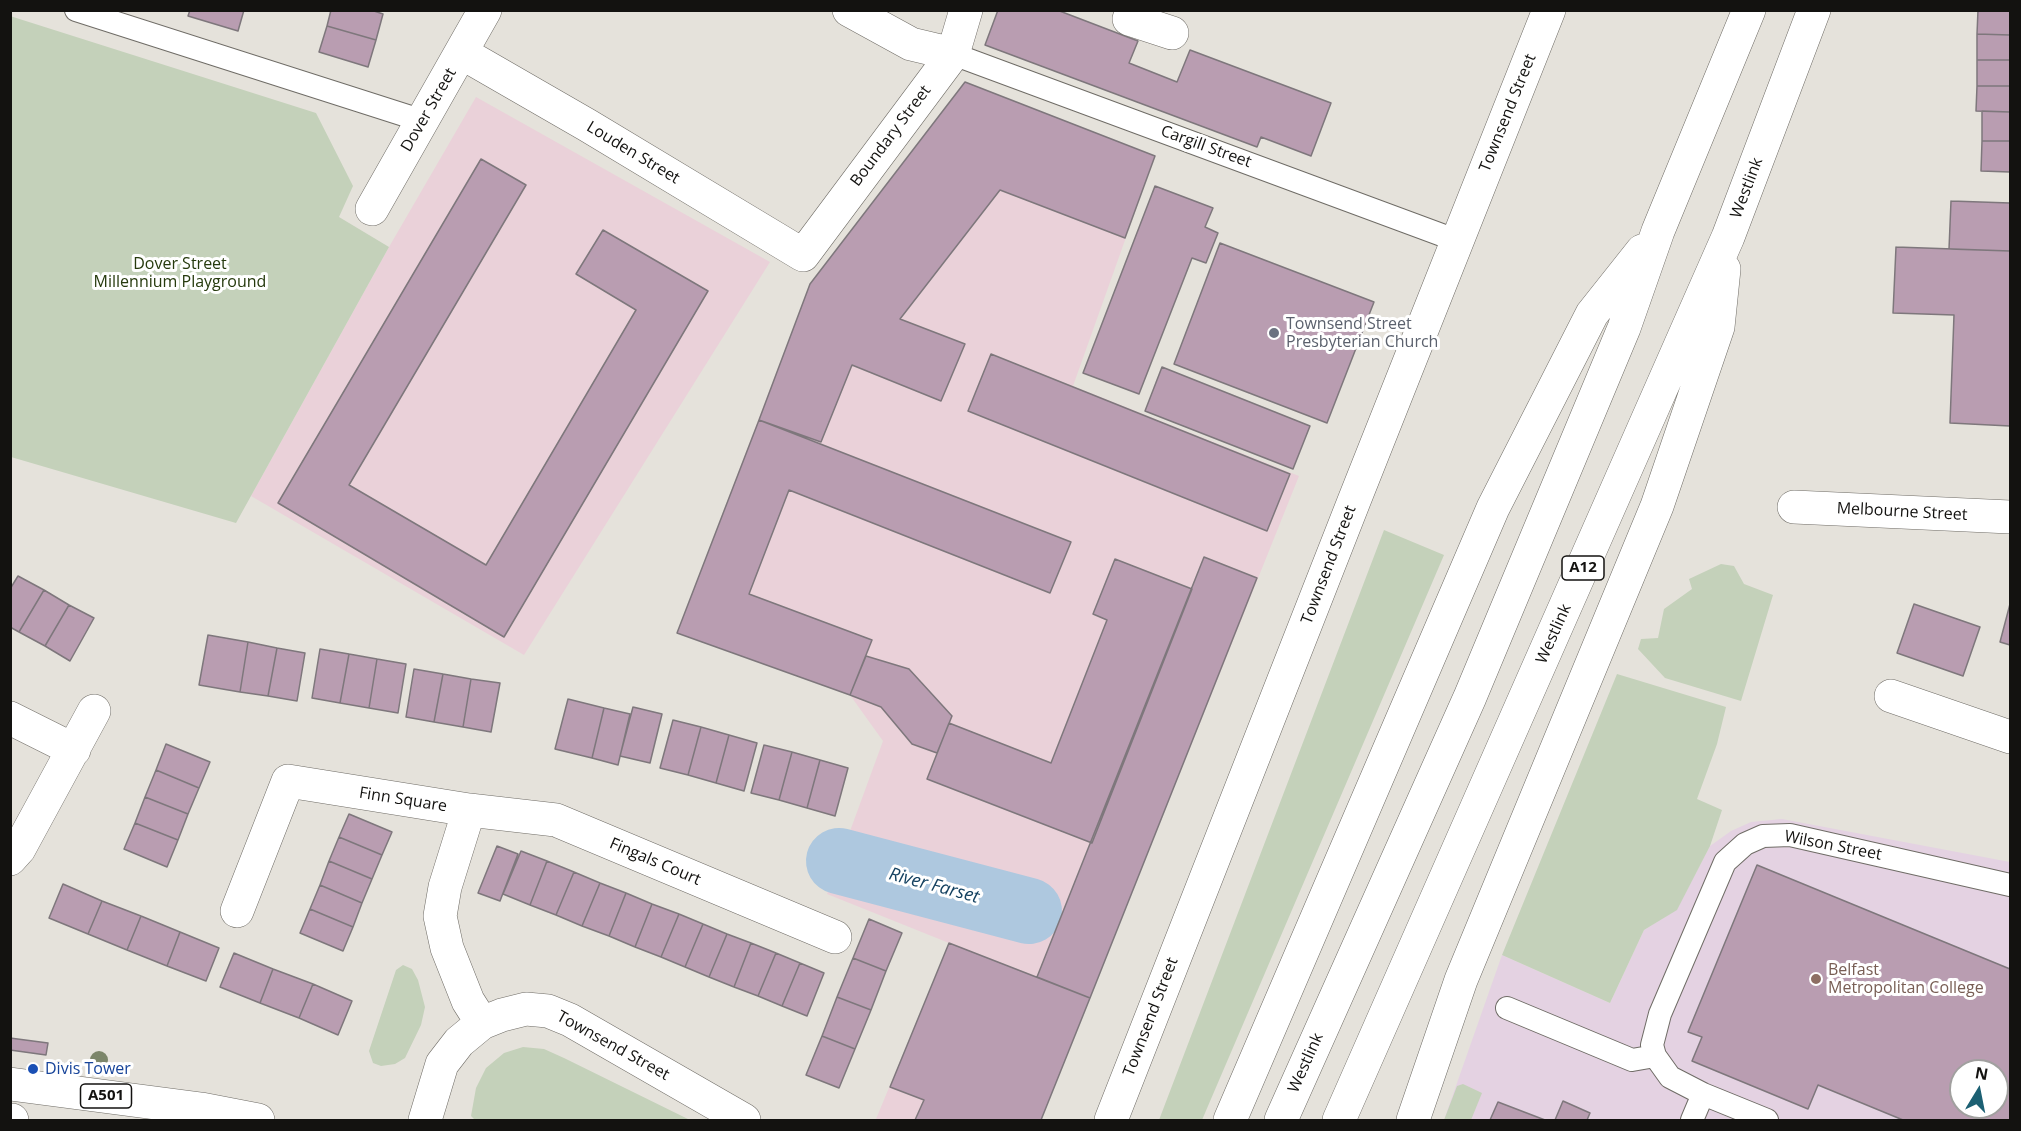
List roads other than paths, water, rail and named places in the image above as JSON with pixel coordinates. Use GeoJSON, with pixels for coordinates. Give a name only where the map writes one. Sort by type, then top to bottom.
{"type":"FeatureCollection","features":[{"type":"Feature","properties":{"kind":"main road","name":"Dover Street"},"geometry":{"type":"LineString","coordinates":[[372,209],[485,10]]}},
{"type":"Feature","properties":{"kind":"main road"},"geometry":{"type":"LineString","coordinates":[[849,10],[911,44],[953,54]]}},
{"type":"Feature","properties":{"kind":"main road","name":"Boundary Street"},"geometry":{"type":"LineString","coordinates":[[803,255],[953,54],[966,10]]}},
{"type":"Feature","properties":{"kind":"main road","name":"Townsend Street"},"geometry":{"type":"LineString","coordinates":[[1111,1120],[1549,10]]}},
{"type":"Feature","properties":{"kind":"main road","name":"Westlink"},"geometry":{"type":"LineString","coordinates":[[1281,1120],[1470,697],[1624,327],[1658,231],[1749,10]]}},
{"type":"Feature","properties":{"kind":"main road","name":"Westlink"},"geometry":{"type":"LineString","coordinates":[[1339,1120],[1728,237],[1814,10]]}},
{"type":"Feature","properties":{"kind":"main road"},"geometry":{"type":"LineString","coordinates":[[1129,20],[1172,32]]}},
{"type":"Feature","properties":{"kind":"main road","name":"Louden Street"},"geometry":{"type":"LineString","coordinates":[[462,53],[803,255]]}},
{"type":"Feature","properties":{"kind":"main road"},"geometry":{"type":"LineString","coordinates":[[1230,1120],[1493,508],[1592,314],[1658,231]]}},
{"type":"Feature","properties":{"kind":"main road"},"geometry":{"type":"LineString","coordinates":[[1413,1120],[1461,980],[1657,506],[1718,327],[1728,237]]}},
{"type":"Feature","properties":{"kind":"main road","name":"Melbourne Street"},"geometry":{"type":"LineString","coordinates":[[1794,507],[2010,517]]}},
{"type":"Feature","properties":{"kind":"main road"},"geometry":{"type":"LineString","coordinates":[[1891,696],[2010,737]]}},
{"type":"Feature","properties":{"kind":"main road"},"geometry":{"type":"LineString","coordinates":[[10,859],[20,849],[94,711]]}},
{"type":"Feature","properties":{"kind":"main road"},"geometry":{"type":"LineString","coordinates":[[10,718],[74,750]]}},
{"type":"Feature","properties":{"kind":"main road","name":"Finn Square"},"geometry":{"type":"LineString","coordinates":[[237,911],[288,781],[469,810],[445,887],[440,916],[447,948],[468,1001],[482,1023]]}},
{"type":"Feature","properties":{"kind":"main road","name":"Fingals Court"},"geometry":{"type":"LineString","coordinates":[[469,810],[556,820],[835,937]]}},
{"type":"Feature","properties":{"kind":"main road","name":"Townsend Street"},"geometry":{"type":"LineString","coordinates":[[425,1120],[442,1064],[459,1041],[482,1023],[526,1009],[548,1011],[570,1020],[744,1120]]}},
{"type":"Feature","properties":{"kind":"main road","name":"A501"},"geometry":{"type":"LineString","coordinates":[[10,1084],[201,1109],[258,1120]]}},
{"type":"Feature","properties":{"kind":"lane"},"geometry":{"type":"LineString","coordinates":[[76,10],[423,121]]}},
{"type":"Feature","properties":{"kind":"lane","name":"Cargill Street"},"geometry":{"type":"LineString","coordinates":[[953,54],[1458,241]]}},
{"type":"Feature","properties":{"kind":"lane","name":"Wilson Street"},"geometry":{"type":"LineString","coordinates":[[1655,1056],[1652,1045],[1660,1014],[1725,862],[1745,844],[1763,836],[1790,835],[2010,885]]}},
{"type":"Feature","properties":{"kind":"lane"},"geometry":{"type":"LineString","coordinates":[[1507,1008],[1632,1060],[1655,1056],[1670,1077],[1703,1094],[1767,1120]]}},
{"type":"Feature","properties":{"kind":"lane"},"geometry":{"type":"LineString","coordinates":[[1692,1120],[1703,1094]]}},
{"type":"Feature","properties":{"kind":"waterway","name":"River Farset"},"geometry":{"type":"LineString","coordinates":[[839,861],[1029,911]]}},
{"type":"Feature","properties":{"kind":"place","name":"Townsend Street Presbyterian Church"},"geometry":{"type":"Point","coordinates":[1274,333]}},
{"type":"Feature","properties":{"kind":"place","name":"Belfast Metropolitan College"},"geometry":{"type":"Point","coordinates":[1816,979]}},
{"type":"Feature","properties":{"kind":"place","name":"Divis Tower"},"geometry":{"type":"Point","coordinates":[33,1069]}},
{"type":"Feature","properties":{"kind":"park label","name":"Dover Street Millennium Playground"},"geometry":{"type":"Point","coordinates":[180,273]}}]}
